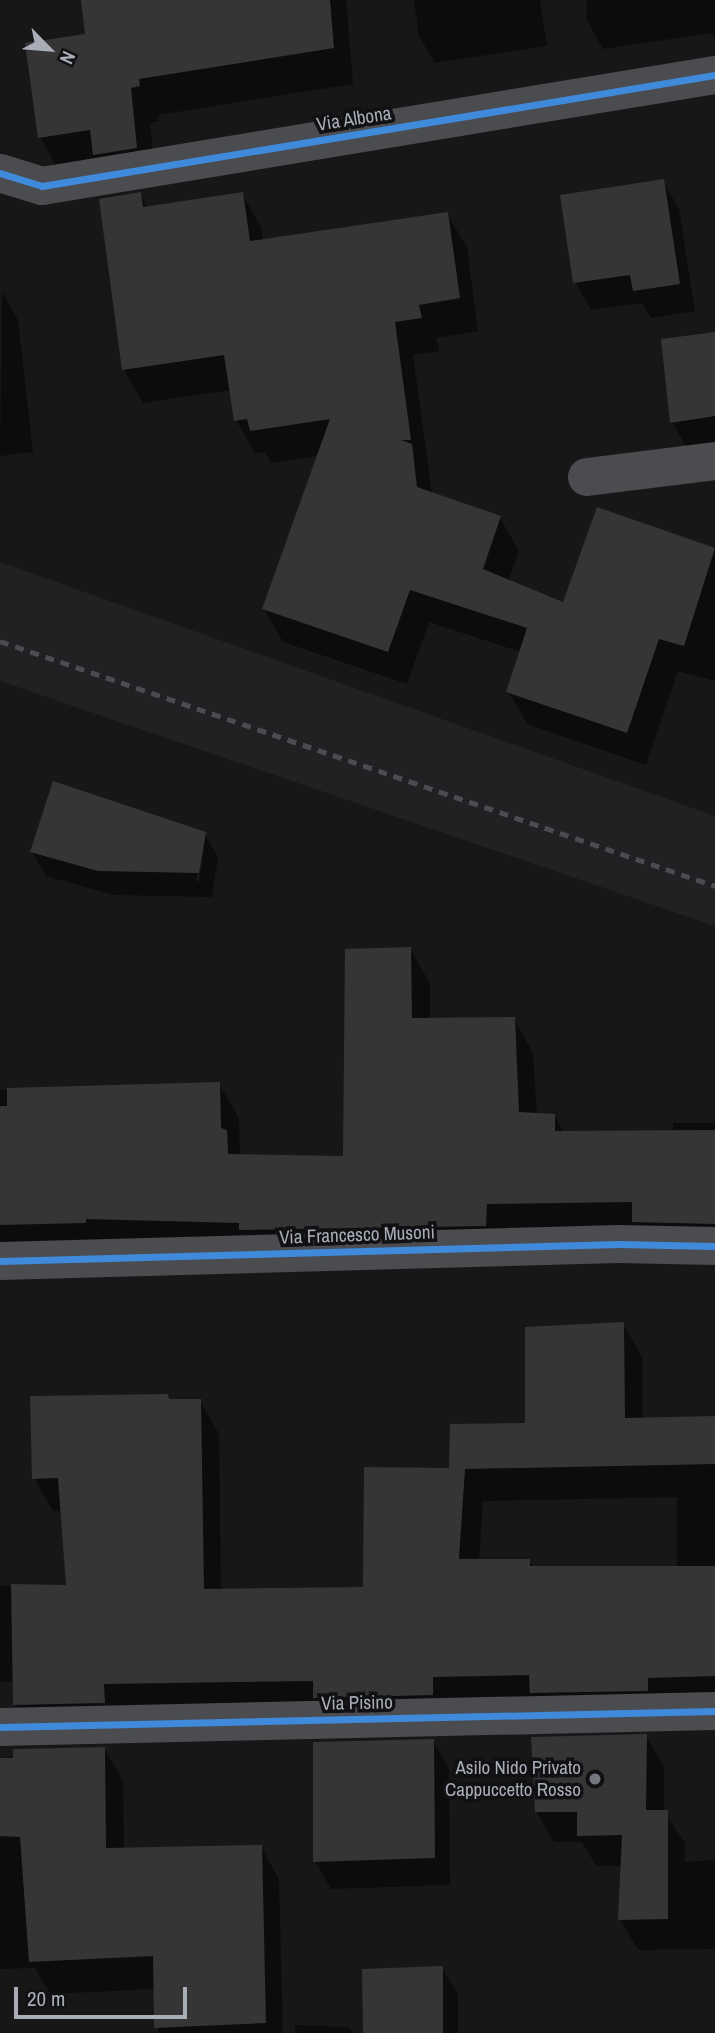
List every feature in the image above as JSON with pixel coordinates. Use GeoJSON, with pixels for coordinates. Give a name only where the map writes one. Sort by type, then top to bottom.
{"type":"FeatureCollection","features":[{"type":"Feature","properties":{"kind":"street","name":"Via Albona"},"geometry":{"type":"LineString","coordinates":[[0,173],[42,186],[715,75]]}},
{"type":"Feature","properties":{"kind":"street"},"geometry":{"type":"LineString","coordinates":[[587,477],[715,461]]}},
{"type":"Feature","properties":{"kind":"street","name":"Via Francesco Musoni"},"geometry":{"type":"LineString","coordinates":[[0,1261],[619,1244],[715,1246]]}},
{"type":"Feature","properties":{"kind":"street","name":"Via Pisino"},"geometry":{"type":"LineString","coordinates":[[0,1727],[715,1711]]}},
{"type":"Feature","properties":{"kind":"shaded area"},"geometry":{"type":"Polygon","coordinates":[[[0,562],[715,816],[715,926],[0,681],[0,562]]]}},
{"type":"Feature","properties":{"kind":"building"},"geometry":{"type":"Polygon","coordinates":[[[81,0],[330,0],[334,48],[139,79],[140,86],[131,88],[137,148],[93,155],[90,130],[38,138],[25,43],[85,34],[81,0]]]}},
{"type":"Feature","properties":{"kind":"building"},"geometry":{"type":"Polygon","coordinates":[[[664,179],[680,284],[633,291],[630,275],[573,283],[560,195],[664,179]]]}},
{"type":"Feature","properties":{"kind":"building"},"geometry":{"type":"Polygon","coordinates":[[[141,192],[143,207],[243,192],[250,241],[448,212],[460,298],[419,305],[422,318],[395,322],[411,440],[401,440],[412,444],[417,487],[501,516],[483,569],[563,602],[597,507],[715,548],[684,646],[659,639],[627,733],[506,692],[527,628],[410,590],[388,652],[262,609],[330,419],[250,431],[247,419],[234,421],[224,355],[122,370],[99,199],[141,192]]]}},
{"type":"Feature","properties":{"kind":"building"},"geometry":{"type":"Polygon","coordinates":[[[715,332],[715,416],[670,423],[661,339],[715,332]]]}},
{"type":"Feature","properties":{"kind":"building"},"geometry":{"type":"Polygon","coordinates":[[[53,781],[206,832],[199,873],[98,871],[30,852],[53,781]]]}},
{"type":"Feature","properties":{"kind":"building"},"geometry":{"type":"Polygon","coordinates":[[[411,947],[412,1018],[515,1017],[519,1112],[555,1114],[555,1131],[715,1130],[715,1224],[632,1222],[632,1202],[487,1204],[486,1226],[239,1230],[239,1223],[86,1219],[86,1223],[0,1225],[0,1106],[7,1106],[7,1088],[220,1082],[221,1128],[227,1130],[228,1154],[343,1156],[345,949],[411,947]]]}},
{"type":"Feature","properties":{"kind":"building"},"geometry":{"type":"Polygon","coordinates":[[[624,1322],[625,1418],[715,1416],[715,1464],[465,1469],[459,1559],[530,1559],[530,1566],[715,1566],[715,1676],[648,1678],[648,1691],[530,1693],[529,1675],[433,1677],[433,1695],[313,1698],[313,1681],[104,1684],[105,1703],[13,1705],[11,1584],[66,1585],[58,1478],[32,1479],[30,1396],[168,1394],[169,1399],[201,1399],[204,1589],[363,1587],[364,1467],[449,1468],[450,1424],[525,1423],[525,1327],[624,1322]]]}},
{"type":"Feature","properties":{"kind":"building"},"geometry":{"type":"Polygon","coordinates":[[[647,1734],[646,1810],[668,1810],[668,1919],[618,1920],[622,1835],[577,1836],[577,1812],[535,1812],[531,1737],[647,1734]]]}},
{"type":"Feature","properties":{"kind":"building"},"geometry":{"type":"Polygon","coordinates":[[[434,1739],[435,1858],[313,1862],[313,1742],[434,1739]]]}},
{"type":"Feature","properties":{"kind":"building"},"geometry":{"type":"Polygon","coordinates":[[[105,1747],[106,1848],[262,1845],[266,2023],[154,2028],[153,1956],[29,1962],[20,1837],[0,1836],[0,1758],[13,1758],[13,1749],[105,1747]]]}},
{"type":"Feature","properties":{"kind":"building"},"geometry":{"type":"Polygon","coordinates":[[[443,1966],[443,2033],[363,2033],[362,1969],[443,1966]]]}},
{"type":"Feature","properties":{"kind":"railway"},"geometry":{"type":"LineString","coordinates":[[0,641],[715,886]]}},
{"type":"Feature","properties":{"kind":"cycle path"},"geometry":{"type":"LineString","coordinates":[[0,173],[42,186],[715,75]]}},
{"type":"Feature","properties":{"kind":"cycle path"},"geometry":{"type":"LineString","coordinates":[[0,1261],[619,1244],[715,1246]]}},
{"type":"Feature","properties":{"kind":"cycle path"},"geometry":{"type":"LineString","coordinates":[[0,1727],[715,1711]]}},
{"type":"Feature","properties":{"kind":"place","name":"Asilo Nido Privato Cappuccetto Rosso"},"geometry":{"type":"Point","coordinates":[595,1779]}}]}
